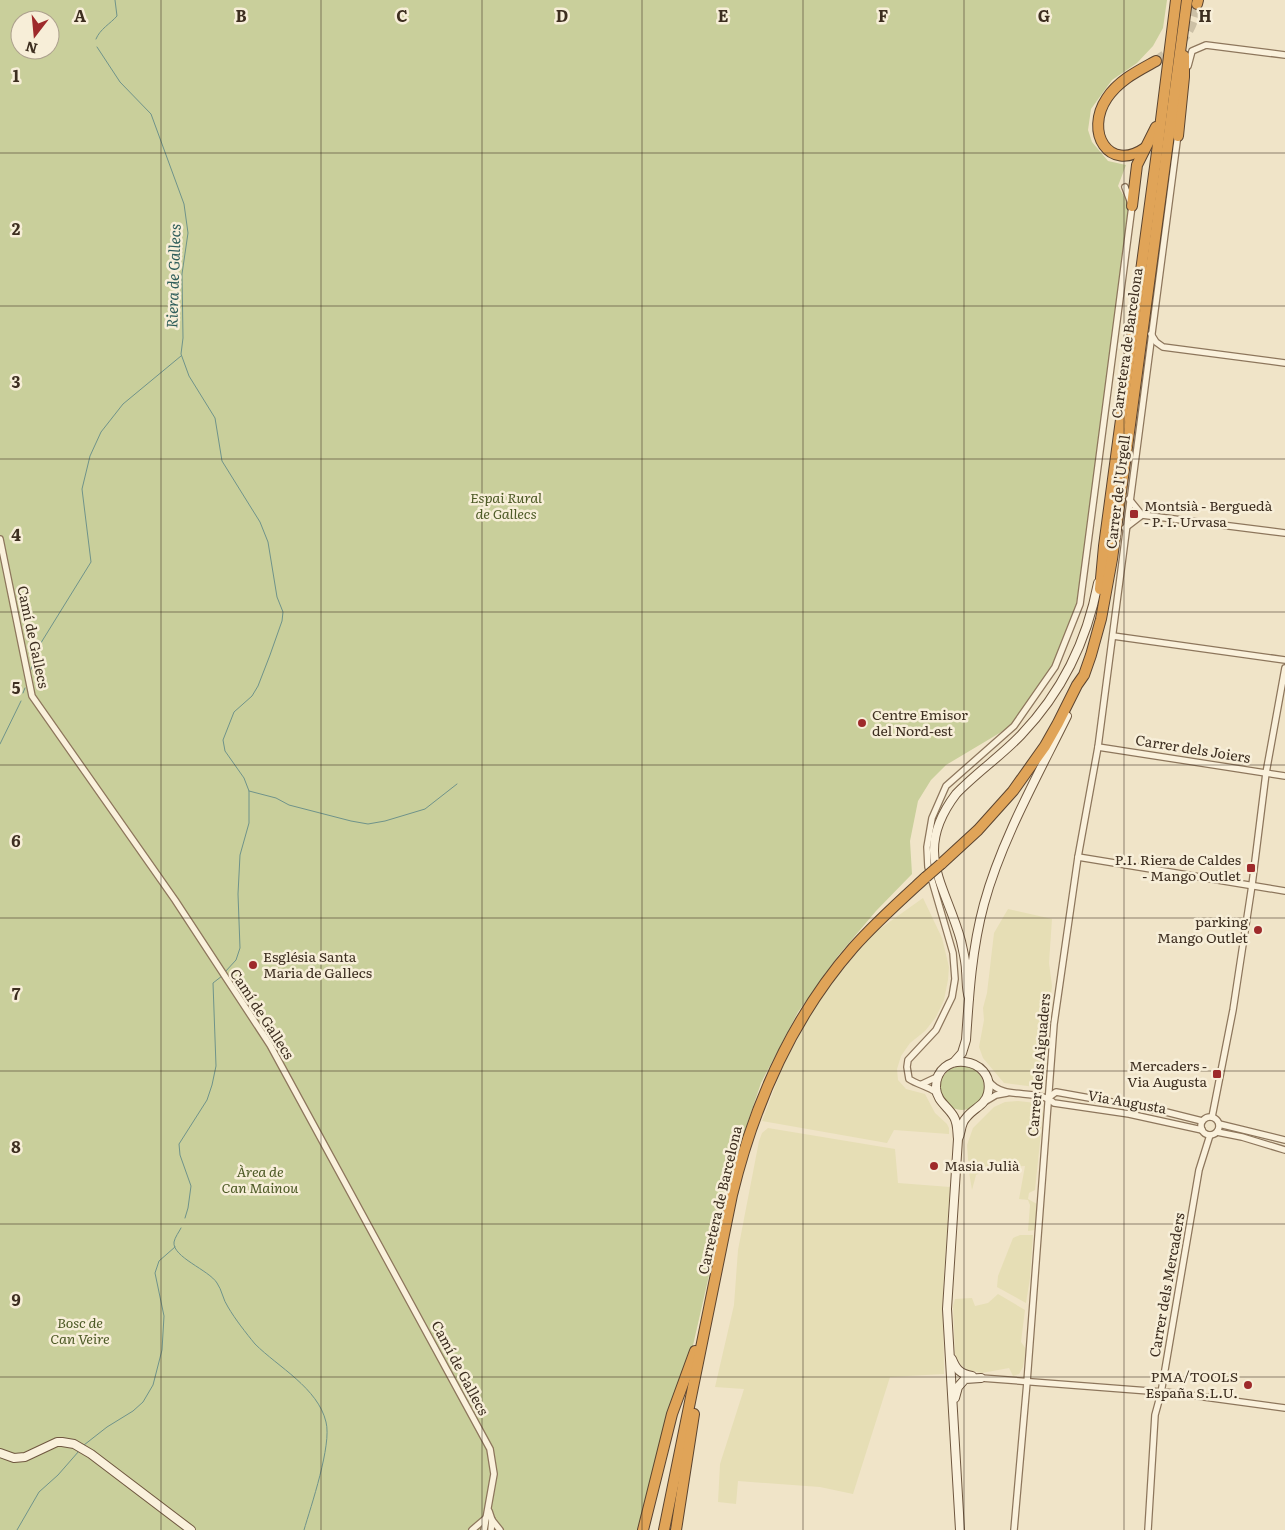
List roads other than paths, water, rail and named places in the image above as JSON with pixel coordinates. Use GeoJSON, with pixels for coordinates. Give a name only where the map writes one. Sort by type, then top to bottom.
{"type":"FeatureCollection","features":[{"type":"Feature","properties":{"kind":"highway","name":"Carretera de Barcelona"},"geometry":{"type":"LineString","coordinates":[[1077,685],[1094,623],[1101,586],[1104,546],[1176,0]]}},
{"type":"Feature","properties":{"kind":"highway","name":"Carretera de Barcelona"},"geometry":{"type":"LineString","coordinates":[[664,1530],[742,1156],[756,1112],[772,1074],[801,1020],[839,965],[875,924],[978,830],[1014,790],[1045,746],[1084,675],[1101,619],[1111,566],[1187,0]]}},
{"type":"Feature","properties":{"kind":"highway"},"geometry":{"type":"LineString","coordinates":[[1178,136],[1184,77],[1183,27]]}},
{"type":"Feature","properties":{"kind":"highway"},"geometry":{"type":"LineString","coordinates":[[1145,148],[1132,155],[1117,154],[1111,151],[1099,137],[1097,122],[1103,105],[1113,90],[1127,77],[1156,61]]}},
{"type":"Feature","properties":{"kind":"highway"},"geometry":{"type":"LineString","coordinates":[[1132,206],[1140,158],[1153,136],[1163,106]]}},
{"type":"Feature","properties":{"kind":"highway"},"geometry":{"type":"LineString","coordinates":[[642,1530],[672,1414],[706,1324]]}},
{"type":"Feature","properties":{"kind":"highway"},"geometry":{"type":"LineString","coordinates":[[676,1530],[703,1364],[703,1338]]}},
{"type":"Feature","properties":{"kind":"street","name":"Carrer de l'Urgell"},"geometry":{"type":"LineString","coordinates":[[1113,636],[1125,528],[1190,56],[1196,48],[1206,45],[1285,55]]}},
{"type":"Feature","properties":{"kind":"street"},"geometry":{"type":"LineString","coordinates":[[937,1093],[909,1079],[907,1067],[908,1060],[936,1030],[952,997],[955,979],[953,953],[928,867],[927,847],[932,818],[946,786],[1014,726],[1055,667],[1080,604],[1132,206],[1125,187]]}},
{"type":"Feature","properties":{"kind":"street"},"geometry":{"type":"LineString","coordinates":[[1151,334],[1156,342],[1163,347],[1285,363]]}},
{"type":"Feature","properties":{"kind":"street"},"geometry":{"type":"LineString","coordinates":[[1129,499],[1142,515],[1285,533]]}},
{"type":"Feature","properties":{"kind":"street"},"geometry":{"type":"LineString","coordinates":[[1125,528],[1142,515]]}},
{"type":"Feature","properties":{"kind":"street","name":"Camí de Gallecs"},"geometry":{"type":"LineString","coordinates":[[0,539],[32,696],[175,900],[270,1045],[490,1449],[494,1474],[489,1511],[490,1530]]}},
{"type":"Feature","properties":{"kind":"street"},"geometry":{"type":"LineString","coordinates":[[954,1063],[962,1054],[966,1040],[969,998],[962,947],[940,886],[934,863],[938,827],[944,812],[956,794],[1020,736],[1047,706],[1065,677],[1087,627],[1094,601],[1104,546]]}},
{"type":"Feature","properties":{"kind":"street"},"geometry":{"type":"LineString","coordinates":[[1113,636],[1285,660]]}},
{"type":"Feature","properties":{"kind":"street","name":"Carrer dels Aiguaders"},"geometry":{"type":"LineString","coordinates":[[1014,1530],[1054,1024],[1078,857],[1098,747],[1113,636]]}},
{"type":"Feature","properties":{"kind":"street"},"geometry":{"type":"LineString","coordinates":[[1212,1117],[1233,1010],[1252,885],[1266,773],[1285,668]]}},
{"type":"Feature","properties":{"kind":"street"},"geometry":{"type":"LineString","coordinates":[[969,998],[974,947],[984,904],[996,866],[1074,701],[1084,675]]}},
{"type":"Feature","properties":{"kind":"street","name":"Carrer dels Joiers"},"geometry":{"type":"LineString","coordinates":[[1098,747],[1285,776]]}},
{"type":"Feature","properties":{"kind":"street"},"geometry":{"type":"LineString","coordinates":[[1078,857],[1285,891]]}},
{"type":"Feature","properties":{"kind":"street"},"geometry":{"type":"LineString","coordinates":[[966,1040],[969,1055],[974,1064]]}},
{"type":"Feature","properties":{"kind":"street"},"geometry":{"type":"LineString","coordinates":[[958,1139],[964,1120],[984,1102],[989,1090],[986,1076],[979,1067],[964,1061],[946,1067],[939,1076],[936,1087],[939,1099],[956,1121],[958,1139],[947,1296],[959,1491],[956,1509],[958,1530]]}},
{"type":"Feature","properties":{"kind":"street"},"geometry":{"type":"LineString","coordinates":[[922,1084],[939,1076]]}},
{"type":"Feature","properties":{"kind":"street","name":"Via Augusta"},"geometry":{"type":"LineString","coordinates":[[986,1076],[992,1086],[1010,1093],[1048,1098],[1054,1103],[1129,1114],[1202,1130]]}},
{"type":"Feature","properties":{"kind":"street","name":"Via Augusta"},"geometry":{"type":"LineString","coordinates":[[1048,1098],[1056,1092],[1138,1106],[1202,1121]]}},
{"type":"Feature","properties":{"kind":"street","name":"Via Augusta"},"geometry":{"type":"LineString","coordinates":[[984,1102],[996,1095],[1010,1093]]}},
{"type":"Feature","properties":{"kind":"street"},"geometry":{"type":"LineString","coordinates":[[948,1109],[960,1113],[972,1112]]}},
{"type":"Feature","properties":{"kind":"street"},"geometry":{"type":"LineString","coordinates":[[1212,1117],[1202,1121],[1202,1130],[1207,1135],[1217,1132],[1242,1137],[1285,1150]]}},
{"type":"Feature","properties":{"kind":"street"},"geometry":{"type":"LineString","coordinates":[[1212,1117],[1219,1124],[1285,1140]]}},
{"type":"Feature","properties":{"kind":"street"},"geometry":{"type":"LineString","coordinates":[[1217,1132],[1219,1124]]}},
{"type":"Feature","properties":{"kind":"street","name":"Carrer dels Mercaders"},"geometry":{"type":"LineString","coordinates":[[1148,1530],[1155,1415],[1161,1393],[1199,1170],[1210,1135]]}},
{"type":"Feature","properties":{"kind":"street"},"geometry":{"type":"LineString","coordinates":[[950,1355],[957,1370],[964,1375],[981,1378],[1175,1393],[1285,1408]]}},
{"type":"Feature","properties":{"kind":"street"},"geometry":{"type":"LineString","coordinates":[[954,1407],[958,1387],[965,1379],[981,1378]]}},
{"type":"Feature","properties":{"kind":"street"},"geometry":{"type":"LineString","coordinates":[[0,1453],[14,1458],[25,1457],[58,1442],[74,1444],[91,1454],[191,1530]]}},
{"type":"Feature","properties":{"kind":"street"},"geometry":{"type":"LineString","coordinates":[[489,1519],[500,1530]]}},
{"type":"Feature","properties":{"kind":"street","name":"Camí de Gallecs"},"geometry":{"type":"LineString","coordinates":[[472,1530],[489,1519]]}},
{"type":"Feature","properties":{"kind":"street","name":"Camí de Gallecs"},"geometry":{"type":"LineString","coordinates":[[484,1530],[489,1519]]}},
{"type":"Feature","properties":{"kind":"waterway","name":"Riera de Gallecs"},"geometry":{"type":"LineString","coordinates":[[96,39],[103,29],[117,16],[115,0]]}},
{"type":"Feature","properties":{"kind":"waterway","name":"Riera de Gallecs"},"geometry":{"type":"LineString","coordinates":[[97,47],[120,82],[151,114],[184,204],[188,233],[182,274],[183,338],[181,354],[189,376],[215,418],[222,461],[260,522],[268,542],[277,597],[283,612],[282,621],[258,686],[252,696],[234,712],[223,740],[225,751],[244,778],[249,791],[249,823],[240,855],[238,894],[240,948],[236,960],[225,972]]}},
{"type":"Feature","properties":{"kind":"waterway"},"geometry":{"type":"LineString","coordinates":[[30,672],[39,646],[91,562],[82,489],[90,456],[101,432],[123,404],[181,356]]}},
{"type":"Feature","properties":{"kind":"waterway"},"geometry":{"type":"LineString","coordinates":[[23,693],[25,688]]}},
{"type":"Feature","properties":{"kind":"waterway"},"geometry":{"type":"LineString","coordinates":[[0,744],[21,701]]}},
{"type":"Feature","properties":{"kind":"waterway"},"geometry":{"type":"LineString","coordinates":[[249,791],[276,798],[289,805],[368,824],[425,809],[457,784]]}},
{"type":"Feature","properties":{"kind":"waterway"},"geometry":{"type":"LineString","coordinates":[[185,1218],[191,1186],[180,1155],[179,1144],[207,1100],[212,1085],[216,1066],[213,983],[222,976]]}},
{"type":"Feature","properties":{"kind":"waterway"},"geometry":{"type":"LineString","coordinates":[[181,1228],[174,1242],[175,1248],[185,1258],[213,1278],[219,1286],[231,1312],[255,1344],[306,1388],[322,1410],[327,1432],[324,1460],[304,1530]]}},
{"type":"Feature","properties":{"kind":"waterway"},"geometry":{"type":"LineString","coordinates":[[84,1445],[107,1427],[133,1411],[143,1402],[153,1385],[162,1350],[164,1316],[155,1273],[159,1261],[175,1247]]}},
{"type":"Feature","properties":{"kind":"waterway"},"geometry":{"type":"LineString","coordinates":[[17,1530],[39,1492],[58,1475],[79,1451]]}},
{"type":"Feature","properties":{"kind":"tunnel"},"geometry":{"type":"LineString","coordinates":[[1156,61],[1179,44],[1192,23],[1197,4]]}},
{"type":"Feature","properties":{"kind":"place","name":"Montsià - Berguedà - P. I. Urvasa"},"geometry":{"type":"Point","coordinates":[1134,514]}},
{"type":"Feature","properties":{"kind":"place","name":"Centre Emisor del Nord-est"},"geometry":{"type":"Point","coordinates":[862,723]}},
{"type":"Feature","properties":{"kind":"place","name":"P.I. Riera de Caldes - Mango Outlet"},"geometry":{"type":"Point","coordinates":[1251,868]}},
{"type":"Feature","properties":{"kind":"place","name":"parking Mango Outlet"},"geometry":{"type":"Point","coordinates":[1258,930]}},
{"type":"Feature","properties":{"kind":"place","name":"Església Santa Maria de Gallecs"},"geometry":{"type":"Point","coordinates":[253,965]}},
{"type":"Feature","properties":{"kind":"place","name":"Mercaders - Via Augusta"},"geometry":{"type":"Point","coordinates":[1217,1074]}},
{"type":"Feature","properties":{"kind":"place","name":"Masia Julià"},"geometry":{"type":"Point","coordinates":[934,1166]}},
{"type":"Feature","properties":{"kind":"place","name":"PMA/TOOLS España S.L.U."},"geometry":{"type":"Point","coordinates":[1248,1385]}},
{"type":"Feature","properties":{"kind":"park label","name":"Espai Rural de Gallecs"},"geometry":{"type":"Point","coordinates":[506,506]}},
{"type":"Feature","properties":{"kind":"park label","name":"Àrea de Can Mainou"},"geometry":{"type":"Point","coordinates":[260,1180]}},
{"type":"Feature","properties":{"kind":"park label","name":"Bosc de Can Veire"},"geometry":{"type":"Point","coordinates":[80,1332]}}]}
